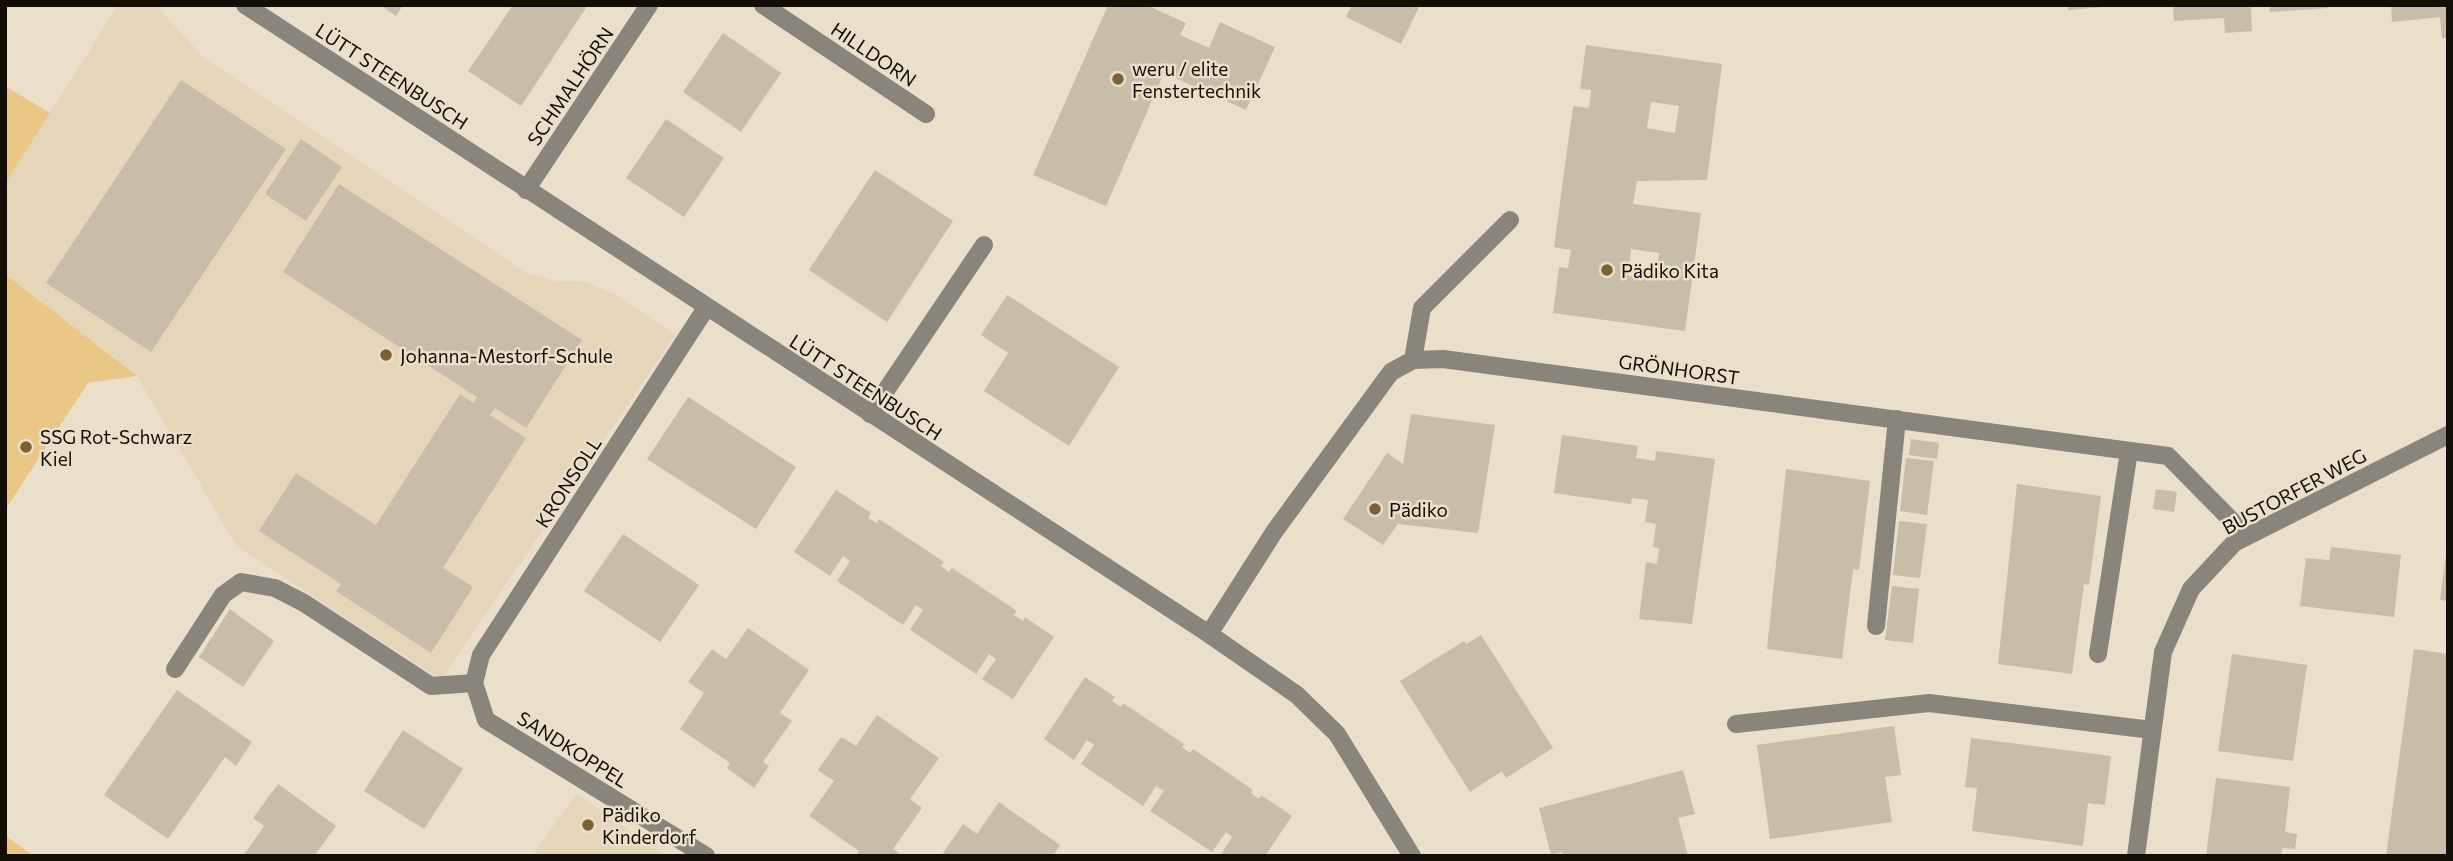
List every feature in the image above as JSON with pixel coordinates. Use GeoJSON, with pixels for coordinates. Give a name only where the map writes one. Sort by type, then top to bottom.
{"type":"FeatureCollection","features":[{"type":"Feature","properties":{"kind":"street","name":"LÜTT STEENBUSCH"},"geometry":{"type":"LineString","coordinates":[[245,5],[1209,634],[1297,695],[1337,734],[1412,856]]}},
{"type":"Feature","properties":{"kind":"street","name":"SCHMALHÖRN"},"geometry":{"type":"LineString","coordinates":[[526,190],[649,5]]}},
{"type":"Feature","properties":{"kind":"street","name":"HILLDORN"},"geometry":{"type":"LineString","coordinates":[[763,5],[926,114]]}},
{"type":"Feature","properties":{"kind":"street"},"geometry":{"type":"LineString","coordinates":[[1209,634],[1274,532],[1391,372],[1413,360],[1422,308],[1510,220]]}},
{"type":"Feature","properties":{"kind":"street"},"geometry":{"type":"LineString","coordinates":[[870,414],[984,245]]}},
{"type":"Feature","properties":{"kind":"street","name":"KRONSOLL"},"geometry":{"type":"LineString","coordinates":[[474,683],[481,655],[706,308]]}},
{"type":"Feature","properties":{"kind":"street","name":"GRÖNHORST"},"geometry":{"type":"LineString","coordinates":[[1413,360],[1443,359],[2168,456],[2247,536]]}},
{"type":"Feature","properties":{"kind":"street"},"geometry":{"type":"LineString","coordinates":[[1876,626],[1897,419]]}},
{"type":"Feature","properties":{"kind":"street","name":"BUSTORFER WEG"},"geometry":{"type":"LineString","coordinates":[[2136,856],[2163,652],[2191,589],[2234,543],[2448,435]]}},
{"type":"Feature","properties":{"kind":"street"},"geometry":{"type":"LineString","coordinates":[[2098,654],[2129,451]]}},
{"type":"Feature","properties":{"kind":"street"},"geometry":{"type":"LineString","coordinates":[[175,669],[223,595],[241,582],[275,588],[304,603],[431,686],[474,683]]}},
{"type":"Feature","properties":{"kind":"street","name":"SANDKOPPEL"},"geometry":{"type":"LineString","coordinates":[[474,683],[486,720],[706,856]]}},
{"type":"Feature","properties":{"kind":"street"},"geometry":{"type":"LineString","coordinates":[[1736,724],[1929,703],[2152,730]]}},
{"type":"Feature","properties":{"kind":"shaded area","name":"Johanna-Mestorf-Schule"},"geometry":{"type":"Polygon","coordinates":[[[118,5],[156,5],[202,56],[526,273],[556,281],[587,282],[618,296],[675,335],[441,680],[237,547],[137,376],[5,274],[5,184],[118,5]]]}},
{"type":"Feature","properties":{"kind":"shaded area"},"geometry":{"type":"Polygon","coordinates":[[[5,86],[50,113],[5,184],[5,86]]]}},
{"type":"Feature","properties":{"kind":"shaded area","name":"SSG Rot-Schwarz Kiel"},"geometry":{"type":"Polygon","coordinates":[[[5,274],[137,376],[88,383],[5,510],[5,274]]]}},
{"type":"Feature","properties":{"kind":"shaded area","name":"Pädiko Kinderdorf"},"geometry":{"type":"Polygon","coordinates":[[[576,794],[667,856],[532,856],[576,794]]]}},
{"type":"Feature","properties":{"kind":"shaded area"},"geometry":{"type":"Polygon","coordinates":[[[6,836],[34,856],[5,856],[6,836]]]}},
{"type":"Feature","properties":{"kind":"building"},"geometry":{"type":"Polygon","coordinates":[[[380,5],[403,5],[396,16],[380,5]]]}},
{"type":"Feature","properties":{"kind":"building"},"geometry":{"type":"Polygon","coordinates":[[[513,5],[588,5],[521,106],[468,71],[513,5]]]}},
{"type":"Feature","properties":{"kind":"building"},"geometry":{"type":"Polygon","coordinates":[[[1108,5],[1146,5],[1186,23],[1180,35],[1209,48],[1220,22],[1275,47],[1246,110],[1164,73],[1106,206],[1033,175],[1108,5]]]}},
{"type":"Feature","properties":{"kind":"building"},"geometry":{"type":"Polygon","coordinates":[[[1352,5],[1420,5],[1401,44],[1346,17],[1352,5]]]}},
{"type":"Feature","properties":{"kind":"building"},"geometry":{"type":"Polygon","coordinates":[[[2068,5],[2103,5],[2103,7],[2068,10],[2068,5]]]}},
{"type":"Feature","properties":{"kind":"building"},"geometry":{"type":"Polygon","coordinates":[[[2173,5],[2251,5],[2252,31],[2225,33],[2224,18],[2174,21],[2173,5]]]}},
{"type":"Feature","properties":{"kind":"building"},"geometry":{"type":"Polygon","coordinates":[[[2269,5],[2328,5],[2328,8],[2270,12],[2269,5]]]}},
{"type":"Feature","properties":{"kind":"building"},"geometry":{"type":"Polygon","coordinates":[[[2391,5],[2448,5],[2448,38],[2442,38],[2440,17],[2392,22],[2391,5]]]}},
{"type":"Feature","properties":{"kind":"building"},"geometry":{"type":"Polygon","coordinates":[[[723,33],[781,73],[741,132],[683,92],[723,33]]]}},
{"type":"Feature","properties":{"kind":"building"},"geometry":{"type":"Polygon","coordinates":[[[1586,45],[1722,64],[1707,180],[1637,181],[1633,204],[1701,213],[1685,331],[1553,313],[1559,267],[1568,268],[1571,250],[1554,247],[1573,106],[1589,108],[1591,90],[1580,89],[1586,45]],[[1651,102],[1647,128],[1675,133],[1679,106],[1651,102]],[[1631,249],[1628,276],[1656,279],[1659,253],[1631,249]]]}},
{"type":"Feature","properties":{"kind":"building"},"geometry":{"type":"Polygon","coordinates":[[[181,80],[286,149],[151,352],[46,283],[181,80]]]}},
{"type":"Feature","properties":{"kind":"building"},"geometry":{"type":"Polygon","coordinates":[[[666,119],[724,158],[684,217],[626,178],[666,119]]]}},
{"type":"Feature","properties":{"kind":"building"},"geometry":{"type":"Polygon","coordinates":[[[301,139],[342,167],[306,221],[265,194],[301,139]]]}},
{"type":"Feature","properties":{"kind":"building"},"geometry":{"type":"Polygon","coordinates":[[[875,170],[953,221],[887,322],[809,270],[875,170]]]}},
{"type":"Feature","properties":{"kind":"building"},"geometry":{"type":"Polygon","coordinates":[[[339,184],[582,340],[526,428],[495,408],[490,415],[526,438],[443,568],[473,587],[431,653],[336,591],[341,584],[259,531],[296,473],[376,525],[460,394],[473,403],[477,397],[283,272],[339,184]]]}},
{"type":"Feature","properties":{"kind":"building"},"geometry":{"type":"Polygon","coordinates":[[[1007,295],[1119,367],[1069,446],[984,391],[1008,353],[981,335],[1007,295]]]}},
{"type":"Feature","properties":{"kind":"building"},"geometry":{"type":"Polygon","coordinates":[[[688,397],[796,467],[756,529],[647,459],[688,397]]]}},
{"type":"Feature","properties":{"kind":"building"},"geometry":{"type":"Polygon","coordinates":[[[1411,414],[1495,425],[1478,533],[1398,524],[1383,545],[1343,519],[1387,453],[1403,464],[1411,414]]]}},
{"type":"Feature","properties":{"kind":"building"},"geometry":{"type":"Polygon","coordinates":[[[1562,435],[1638,446],[1636,458],[1655,461],[1656,451],[1715,459],[1692,624],[1639,619],[1646,562],[1657,564],[1659,548],[1653,547],[1656,524],[1645,522],[1648,500],[1632,498],[1631,504],[1554,493],[1562,435]]]}},
{"type":"Feature","properties":{"kind":"building"},"geometry":{"type":"Polygon","coordinates":[[[1911,439],[1939,443],[1937,459],[1909,455],[1911,439]]]}},
{"type":"Feature","properties":{"kind":"building"},"geometry":{"type":"Polygon","coordinates":[[[1906,458],[1934,461],[1927,515],[1900,511],[1906,458]]]}},
{"type":"Feature","properties":{"kind":"building"},"geometry":{"type":"Polygon","coordinates":[[[1786,469],[1870,481],[1859,570],[1853,569],[1842,659],[1767,649],[1786,469]]]}},
{"type":"Feature","properties":{"kind":"building"},"geometry":{"type":"Polygon","coordinates":[[[2017,484],[2101,496],[2089,585],[2084,584],[2072,674],[1998,664],[2017,484]]]}},
{"type":"Feature","properties":{"kind":"building"},"geometry":{"type":"Polygon","coordinates":[[[2156,489],[2177,492],[2174,512],[2153,509],[2156,489]]]}},
{"type":"Feature","properties":{"kind":"building"},"geometry":{"type":"Polygon","coordinates":[[[836,490],[871,513],[868,518],[877,523],[879,519],[944,562],[941,566],[949,572],[952,568],[1017,611],[1014,615],[1023,621],[1025,617],[1054,637],[1013,699],[982,679],[996,659],[989,654],[976,674],[910,630],[923,610],[916,605],[903,625],[837,581],[850,561],[843,556],[830,576],[794,552],[836,490]]]}},
{"type":"Feature","properties":{"kind":"building"},"geometry":{"type":"Polygon","coordinates":[[[1899,521],[1927,524],[1920,578],[1893,575],[1899,521]]]}},
{"type":"Feature","properties":{"kind":"building"},"geometry":{"type":"Polygon","coordinates":[[[623,534],[699,585],[660,642],[584,591],[623,534]]]}},
{"type":"Feature","properties":{"kind":"building"},"geometry":{"type":"Polygon","coordinates":[[[2331,547],[2401,555],[2394,617],[2300,606],[2306,558],[2329,560],[2331,547]]]}},
{"type":"Feature","properties":{"kind":"building"},"geometry":{"type":"Polygon","coordinates":[[[2448,555],[2448,601],[2440,600],[2448,555]]]}},
{"type":"Feature","properties":{"kind":"building"},"geometry":{"type":"Polygon","coordinates":[[[1892,586],[1919,589],[1913,643],[1885,640],[1892,586]]]}},
{"type":"Feature","properties":{"kind":"building"},"geometry":{"type":"Polygon","coordinates":[[[230,609],[274,641],[243,687],[199,657],[230,609]]]}},
{"type":"Feature","properties":{"kind":"building"},"geometry":{"type":"Polygon","coordinates":[[[748,628],[809,670],[780,713],[792,721],[763,762],[769,766],[754,788],[727,768],[730,763],[680,729],[704,693],[688,682],[712,649],[726,659],[748,628]]]}},
{"type":"Feature","properties":{"kind":"building"},"geometry":{"type":"Polygon","coordinates":[[[1481,635],[1553,748],[1506,778],[1502,771],[1470,792],[1400,681],[1464,641],[1466,644],[1481,635]]]}},
{"type":"Feature","properties":{"kind":"building"},"geometry":{"type":"Polygon","coordinates":[[[2414,649],[2448,654],[2448,856],[2386,856],[2414,649]]]}},
{"type":"Feature","properties":{"kind":"building"},"geometry":{"type":"Polygon","coordinates":[[[2232,654],[2307,665],[2293,761],[2218,751],[2232,654]]]}},
{"type":"Feature","properties":{"kind":"building"},"geometry":{"type":"Polygon","coordinates":[[[1085,677],[1115,697],[1112,701],[1121,707],[1123,703],[1184,744],[1182,747],[1190,753],[1193,749],[1253,790],[1251,793],[1259,799],[1261,795],[1292,816],[1265,856],[1220,856],[1232,837],[1226,832],[1212,852],[1150,811],[1164,791],[1156,786],[1143,806],[1081,764],[1094,745],[1087,740],[1074,760],[1044,739],[1085,677]]]}},
{"type":"Feature","properties":{"kind":"building"},"geometry":{"type":"Polygon","coordinates":[[[177,690],[252,742],[236,766],[225,757],[168,839],[104,795],[177,690]]]}},
{"type":"Feature","properties":{"kind":"building"},"geometry":{"type":"Polygon","coordinates":[[[877,715],[939,758],[910,799],[922,808],[893,849],[899,853],[897,856],[856,856],[859,851],[809,816],[834,781],[818,770],[841,737],[856,746],[877,715]]]}},
{"type":"Feature","properties":{"kind":"building"},"geometry":{"type":"Polygon","coordinates":[[[1894,726],[1901,775],[1885,777],[1892,822],[1770,839],[1757,745],[1894,726]]]}},
{"type":"Feature","properties":{"kind":"building"},"geometry":{"type":"Polygon","coordinates":[[[403,730],[463,769],[424,829],[364,791],[403,730]]]}},
{"type":"Feature","properties":{"kind":"building"},"geometry":{"type":"Polygon","coordinates":[[[1971,738],[2111,756],[2105,805],[2088,803],[2083,846],[1972,831],[1977,788],[1965,787],[1971,738]]]}},
{"type":"Feature","properties":{"kind":"building"},"geometry":{"type":"Polygon","coordinates":[[[1683,770],[1695,814],[1678,818],[1688,856],[1563,856],[1562,852],[1551,855],[1539,808],[1683,770]]]}},
{"type":"Feature","properties":{"kind":"building"},"geometry":{"type":"Polygon","coordinates":[[[2216,778],[2290,787],[2285,832],[2297,834],[2295,849],[2282,848],[2281,856],[2206,856],[2216,778]]]}},
{"type":"Feature","properties":{"kind":"building"},"geometry":{"type":"Polygon","coordinates":[[[278,784],[336,826],[314,856],[243,856],[264,826],[253,818],[278,784]]]}},
{"type":"Feature","properties":{"kind":"building"},"geometry":{"type":"Polygon","coordinates":[[[999,802],[1060,845],[1053,856],[941,856],[963,824],[977,834],[999,802]]]}},
{"type":"Feature","properties":{"kind":"place","name":"weru / elite Fenstertechnik"},"geometry":{"type":"Point","coordinates":[1118,79]}},
{"type":"Feature","properties":{"kind":"place","name":"Pädiko Kita"},"geometry":{"type":"Point","coordinates":[1607,270]}},
{"type":"Feature","properties":{"kind":"place","name":"Johanna-Mestorf-Schule"},"geometry":{"type":"Point","coordinates":[386,355]}},
{"type":"Feature","properties":{"kind":"place","name":"SSG Rot-Schwarz Kiel"},"geometry":{"type":"Point","coordinates":[26,447]}},
{"type":"Feature","properties":{"kind":"place","name":"Pädiko"},"geometry":{"type":"Point","coordinates":[1375,509]}},
{"type":"Feature","properties":{"kind":"place","name":"Pädiko Kinderdorf"},"geometry":{"type":"Point","coordinates":[588,825]}}]}
